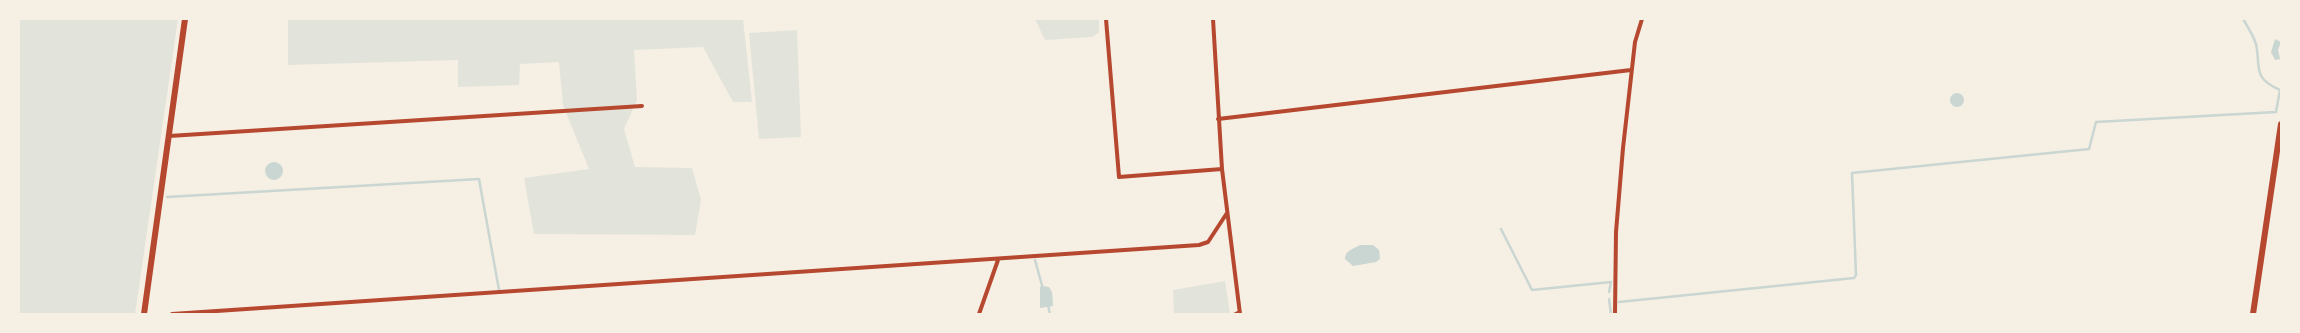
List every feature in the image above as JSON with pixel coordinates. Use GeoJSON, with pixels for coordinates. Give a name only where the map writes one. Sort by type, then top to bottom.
{"type":"FeatureCollection","features":[{"type":"Feature","properties":{"kind":"street"},"geometry":{"type":"LineString","coordinates":[[144,314],[185,19]]}},
{"type":"Feature","properties":{"kind":"street"},"geometry":{"type":"LineString","coordinates":[[1106,19],[1119,177],[1222,169]]}},
{"type":"Feature","properties":{"kind":"street"},"geometry":{"type":"LineString","coordinates":[[1213,19],[1222,169],[1240,312]]}},
{"type":"Feature","properties":{"kind":"street"},"geometry":{"type":"LineString","coordinates":[[1615,314],[1617,215],[1631,70],[1642,19]]}},
{"type":"Feature","properties":{"kind":"street"},"geometry":{"type":"LineString","coordinates":[[1218,119],[1631,70]]}},
{"type":"Feature","properties":{"kind":"street"},"geometry":{"type":"LineString","coordinates":[[169,136],[642,106]]}},
{"type":"Feature","properties":{"kind":"street"},"geometry":{"type":"LineString","coordinates":[[2253,314],[2281,124]]}},
{"type":"Feature","properties":{"kind":"street"},"geometry":{"type":"LineString","coordinates":[[172,314],[998,260],[1031,255],[1199,245],[1208,242],[1227,213]]}},
{"type":"Feature","properties":{"kind":"street"},"geometry":{"type":"LineString","coordinates":[[979,314],[998,260]]}},
{"type":"Feature","properties":{"kind":"lane"},"geometry":{"type":"LineString","coordinates":[[1234,314],[1240,312]]}},
{"type":"Feature","properties":{"kind":"shaded area"},"geometry":{"type":"Polygon","coordinates":[[[19,19],[178,19],[135,314],[19,314],[19,19]]]}},
{"type":"Feature","properties":{"kind":"shaded area"},"geometry":{"type":"Polygon","coordinates":[[[288,19],[743,19],[752,102],[733,102],[703,47],[634,50],[637,100],[624,129],[635,167],[692,168],[701,200],[695,235],[534,234],[524,178],[589,169],[563,105],[559,62],[520,64],[519,85],[458,87],[458,60],[288,65],[288,19]]]}},
{"type":"Feature","properties":{"kind":"shaded area"},"geometry":{"type":"Polygon","coordinates":[[[1035,19],[1099,19],[1099,33],[1092,37],[1045,40],[1035,19]]]}},
{"type":"Feature","properties":{"kind":"shaded area"},"geometry":{"type":"Polygon","coordinates":[[[797,30],[801,137],[759,139],[749,33],[797,30]]]}},
{"type":"Feature","properties":{"kind":"shaded area"},"geometry":{"type":"Polygon","coordinates":[[[2275,39],[2281,42],[2278,50],[2280,59],[2275,60],[2271,52],[2275,39]]]}},
{"type":"Feature","properties":{"kind":"shaded area"},"geometry":{"type":"Polygon","coordinates":[[[1954,93],[1960,93],[1964,97],[1964,103],[1960,107],[1954,107],[1950,103],[1950,97],[1954,93]]]}},
{"type":"Feature","properties":{"kind":"shaded area"},"geometry":{"type":"Polygon","coordinates":[[[274,162],[280,165],[283,171],[280,177],[274,180],[268,177],[265,171],[268,165],[274,162]]]}},
{"type":"Feature","properties":{"kind":"shaded area"},"geometry":{"type":"Polygon","coordinates":[[[1360,245],[1373,245],[1379,250],[1380,259],[1376,262],[1353,266],[1345,259],[1345,256],[1350,250],[1360,245]]]}},
{"type":"Feature","properties":{"kind":"shaded area"},"geometry":{"type":"Polygon","coordinates":[[[1225,281],[1230,314],[1174,314],[1173,290],[1225,281]]]}},
{"type":"Feature","properties":{"kind":"shaded area"},"geometry":{"type":"Polygon","coordinates":[[[1040,287],[1049,287],[1052,292],[1053,306],[1040,308],[1040,287]]]}},
{"type":"Feature","properties":{"kind":"waterway"},"geometry":{"type":"LineString","coordinates":[[2243,19],[2256,44],[2258,66],[2261,76],[2271,86],[2280,90]]}},
{"type":"Feature","properties":{"kind":"waterway"},"geometry":{"type":"LineString","coordinates":[[1619,302],[1854,278],[1856,275],[1852,173],[2089,149],[2096,122],[2276,112],[2280,90]]}},
{"type":"Feature","properties":{"kind":"waterway"},"geometry":{"type":"LineString","coordinates":[[167,197],[479,179],[499,290]]}},
{"type":"Feature","properties":{"kind":"waterway"},"geometry":{"type":"LineString","coordinates":[[1501,229],[1532,290],[1611,282],[1609,292]]}},
{"type":"Feature","properties":{"kind":"waterway"},"geometry":{"type":"LineString","coordinates":[[1035,260],[1043,289]]}},
{"type":"Feature","properties":{"kind":"waterway"},"geometry":{"type":"LineString","coordinates":[[1609,299],[1611,314]]}},
{"type":"Feature","properties":{"kind":"waterway"},"geometry":{"type":"LineString","coordinates":[[1048,305],[1050,314]]}}]}
